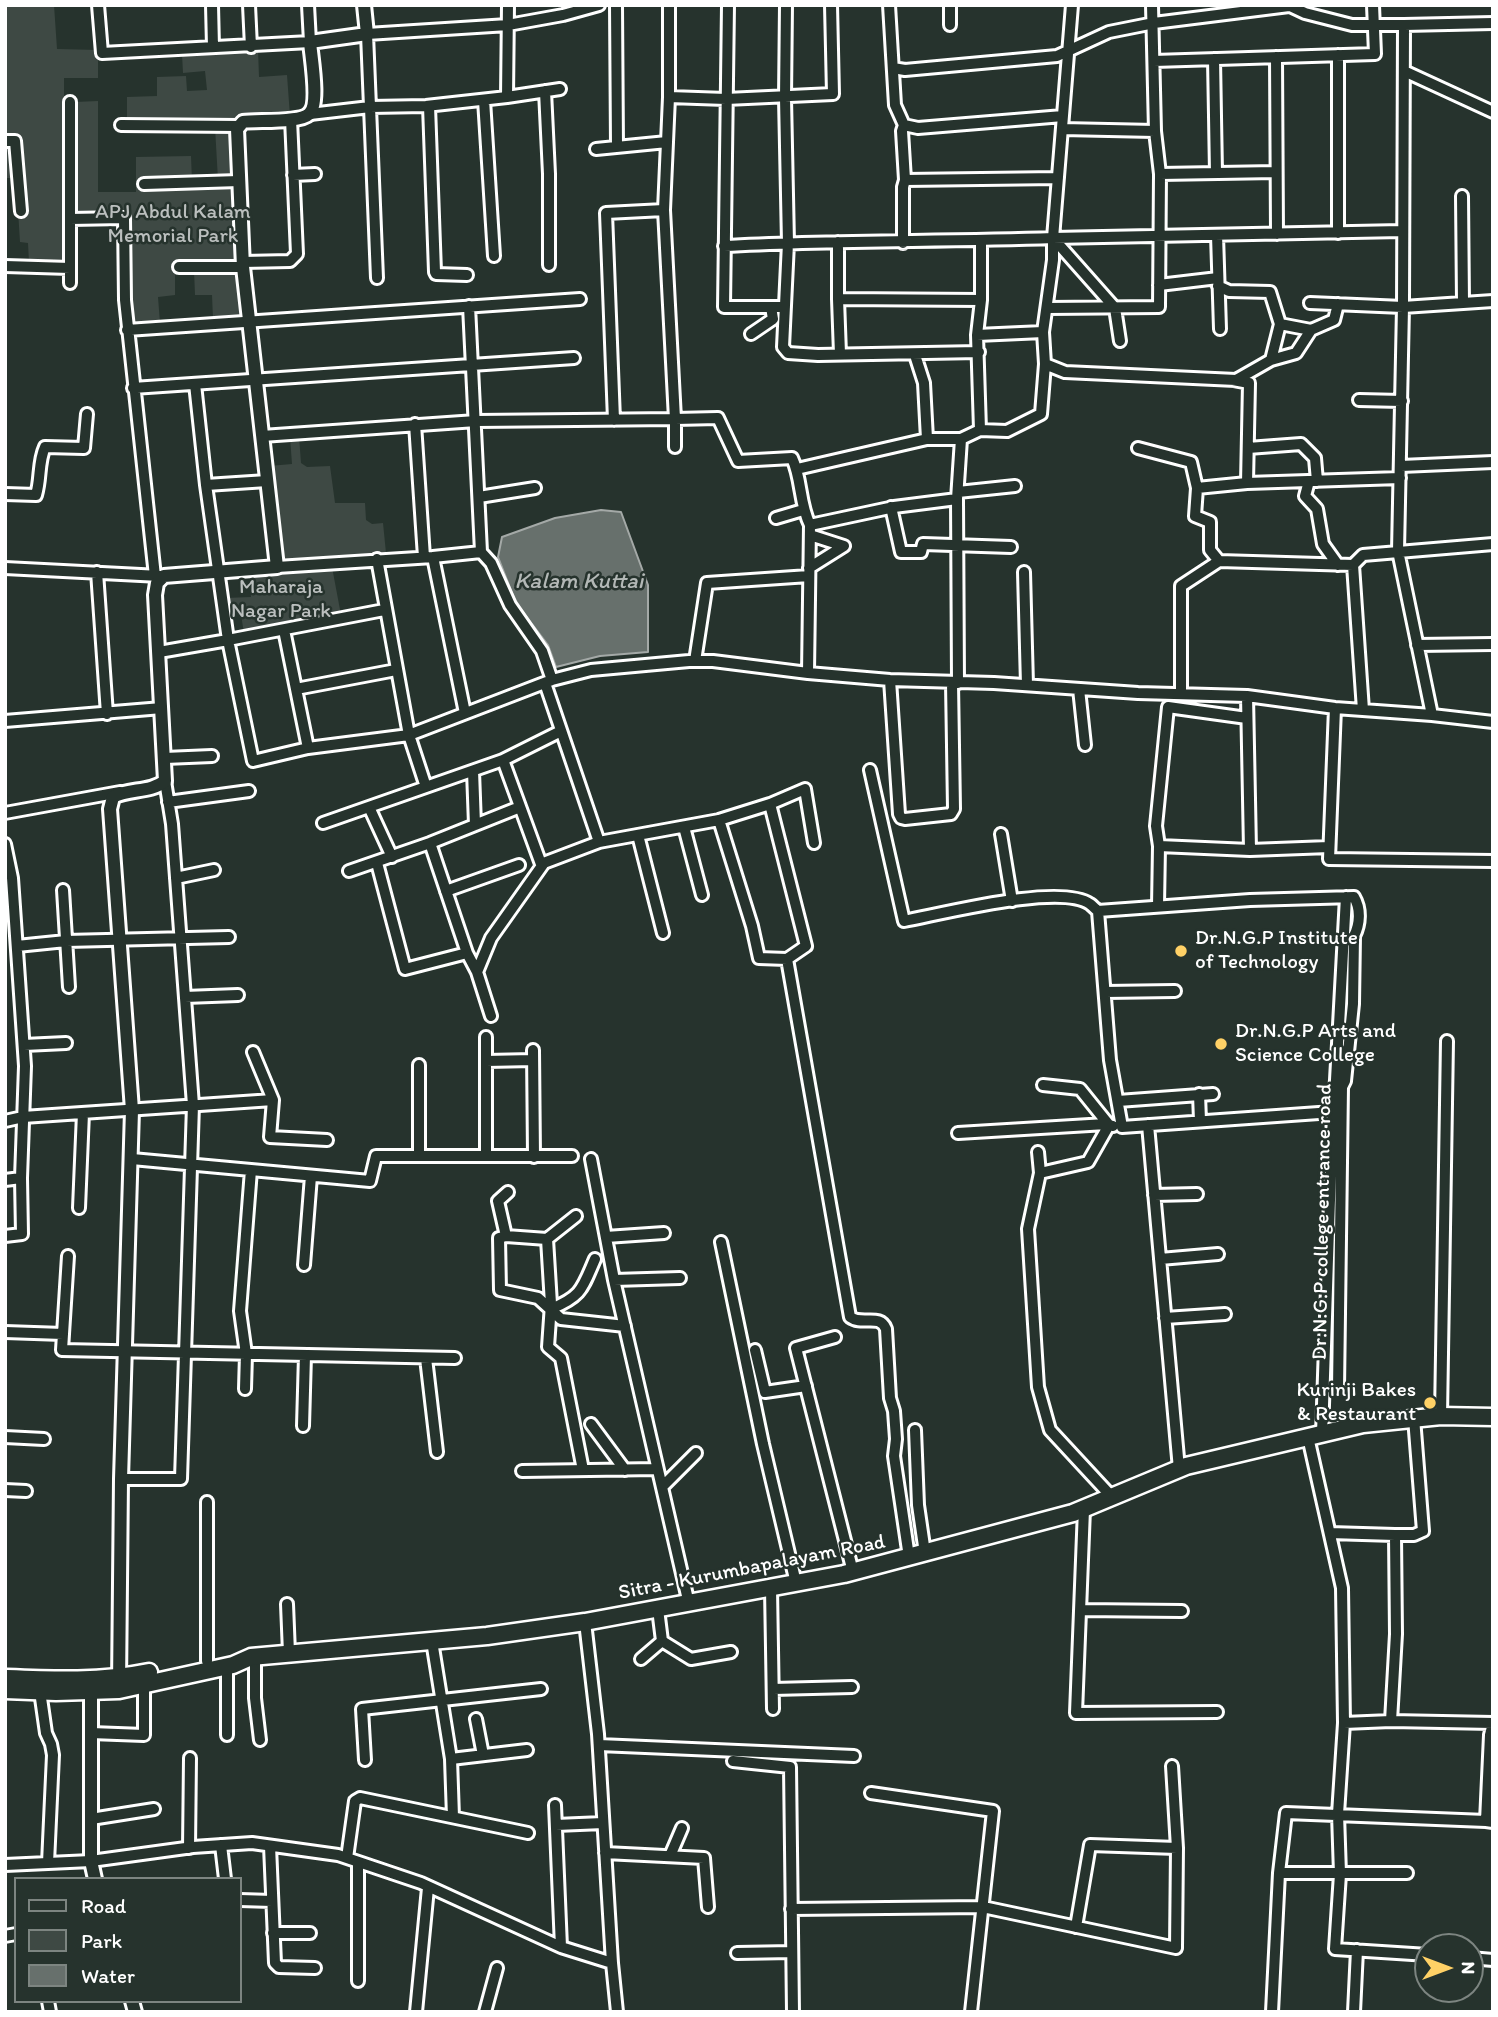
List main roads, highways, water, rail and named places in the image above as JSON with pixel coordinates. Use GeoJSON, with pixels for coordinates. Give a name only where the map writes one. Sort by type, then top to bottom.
{"type":"FeatureCollection","features":[{"type":"Feature","properties":{"kind":"main road","name":"Sitra - Kurumbapalayam Road"},"geometry":{"type":"LineString","coordinates":[[5,1689],[92,1692],[119,1684],[144,1684],[227,1667],[253,1657],[432,1641],[585,1622],[689,1604],[853,1572],[917,1555],[1084,1509],[1179,1469],[1363,1424],[1441,1416],[1493,1417]]}},
{"type":"Feature","properties":{"kind":"main road"},"geometry":{"type":"LineString","coordinates":[[5,1678],[119,1684],[207,1661],[233,1656],[253,1657]]}},
{"type":"Feature","properties":{"kind":"water","name":"Kalam Kuttai"},"geometry":{"type":"Polygon","coordinates":[[[601,510],[621,512],[648,585],[648,652],[600,656],[556,667],[548,645],[516,603],[498,557],[502,537],[555,518],[601,510]]]}},
{"type":"Feature","properties":{"kind":"place","name":"Dr.N.G.P Institute of Technology"},"geometry":{"type":"Point","coordinates":[1181,951]}},
{"type":"Feature","properties":{"kind":"place","name":"Dr.N.G.P Arts and Science College"},"geometry":{"type":"Point","coordinates":[1221,1044]}},
{"type":"Feature","properties":{"kind":"place","name":"Kurinji Bakes & Restaurant"},"geometry":{"type":"Point","coordinates":[1430,1403]}},
{"type":"Feature","properties":{"kind":"park label","name":"APJ Abdul Kalam Memorial Park"},"geometry":{"type":"Point","coordinates":[173,225]}},
{"type":"Feature","properties":{"kind":"park label","name":"Maharaja Nagar Park"},"geometry":{"type":"Point","coordinates":[281,600]}}]}
